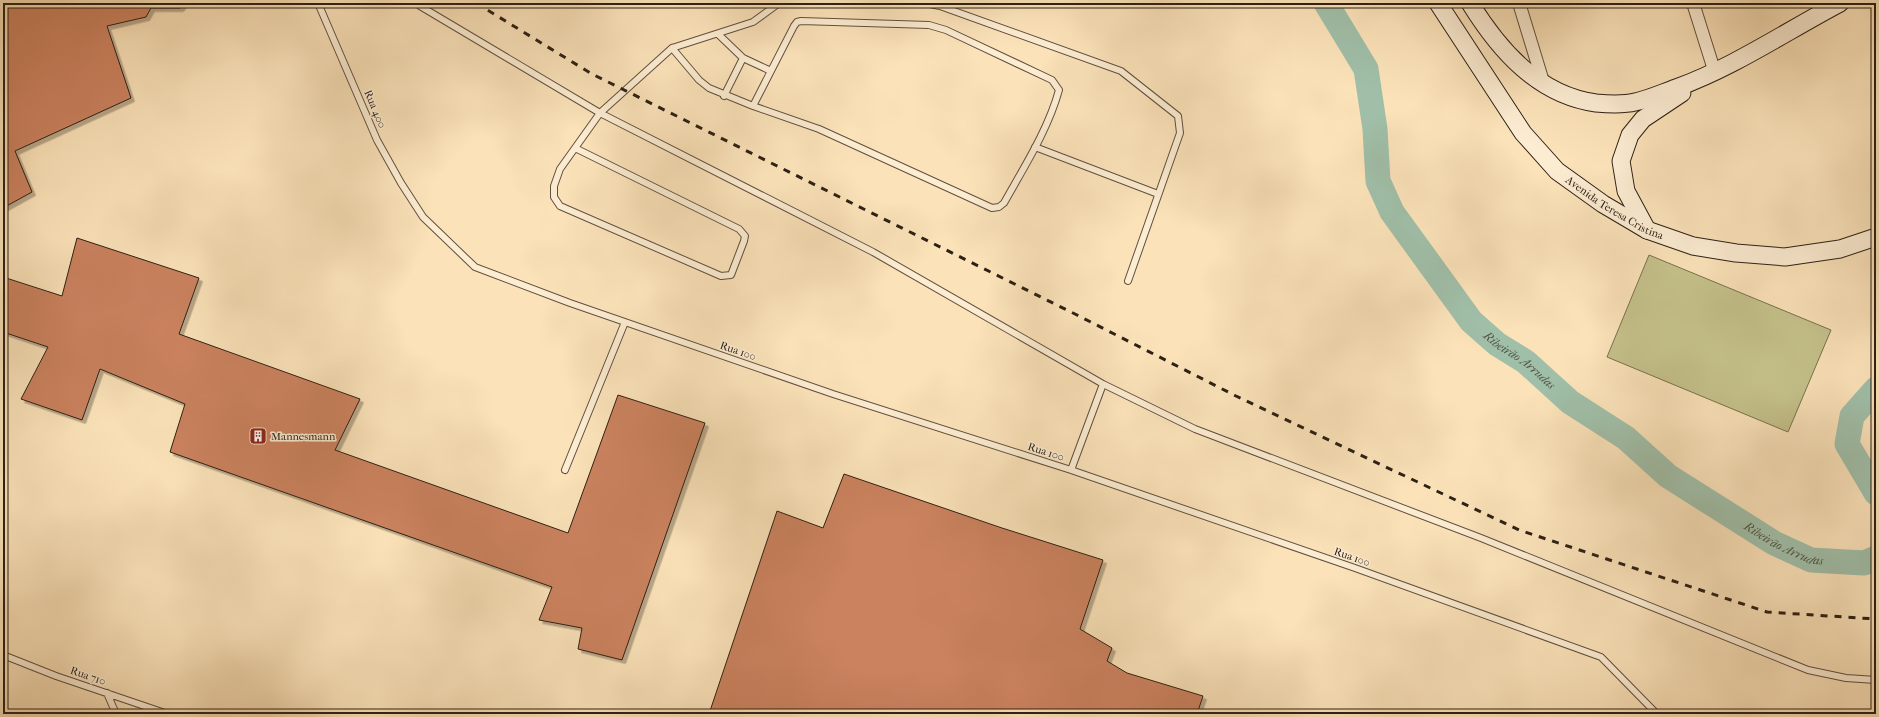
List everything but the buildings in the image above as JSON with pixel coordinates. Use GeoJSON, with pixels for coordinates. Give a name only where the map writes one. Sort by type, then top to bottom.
{"type":"FeatureCollection","features":[{"type":"Feature","properties":{"kind":"main road","name":"Avenida Teresa Cristina"},"geometry":{"type":"LineString","coordinates":[[1438,3],[1523,132],[1558,171],[1603,204],[1647,230],[1693,246],[1736,253],[1785,257],[1840,249],[1876,237]]}},
{"type":"Feature","properties":{"kind":"main road"},"geometry":{"type":"LineString","coordinates":[[1470,3],[1501,48],[1523,70],[1544,85],[1563,95],[1581,101],[1608,104],[1634,103],[1709,75],[1735,63],[1840,3]]}},
{"type":"Feature","properties":{"kind":"main road"},"geometry":{"type":"LineString","coordinates":[[1647,230],[1626,191],[1621,161],[1630,135],[1643,120],[1709,75]]}},
{"type":"Feature","properties":{"kind":"street"},"geometry":{"type":"LineString","coordinates":[[1519,3],[1544,85]]}},
{"type":"Feature","properties":{"kind":"street"},"geometry":{"type":"LineString","coordinates":[[1693,3],[1709,75]]}},
{"type":"Feature","properties":{"kind":"lane","name":"Rua 400"},"geometry":{"type":"LineString","coordinates":[[318,3],[377,140],[423,217]]}},
{"type":"Feature","properties":{"kind":"lane"},"geometry":{"type":"LineString","coordinates":[[575,148],[739,229],[745,236],[731,275],[721,276],[560,206],[554,197],[554,186],[560,169],[575,148],[600,113],[672,48],[753,22],[779,3]]}},
{"type":"Feature","properties":{"kind":"lane"},"geometry":{"type":"LineString","coordinates":[[925,3],[940,6],[1121,71],[1178,116],[1180,132],[1128,281]]}},
{"type":"Feature","properties":{"kind":"lane"},"geometry":{"type":"LineString","coordinates":[[420,6],[600,113],[873,252],[1103,384],[1195,429],[1488,541],[1808,670],[1846,678],[1876,680]]}},
{"type":"Feature","properties":{"kind":"lane"},"geometry":{"type":"LineString","coordinates":[[672,48],[699,80],[709,88],[724,96],[819,129],[992,208],[999,207],[1004,203],[1035,147],[1059,90],[1052,80],[946,30],[929,25],[797,22],[753,106]]}},
{"type":"Feature","properties":{"kind":"lane"},"geometry":{"type":"LineString","coordinates":[[718,34],[743,58],[771,71]]}},
{"type":"Feature","properties":{"kind":"lane"},"geometry":{"type":"LineString","coordinates":[[724,96],[743,58]]}},
{"type":"Feature","properties":{"kind":"lane"},"geometry":{"type":"LineString","coordinates":[[1035,147],[1158,194]]}},
{"type":"Feature","properties":{"kind":"lane","name":"Rua 100"},"geometry":{"type":"LineString","coordinates":[[423,217],[475,267],[625,322],[833,394],[1071,470],[1355,568],[1601,657],[1657,714]]}},
{"type":"Feature","properties":{"kind":"lane"},"geometry":{"type":"LineString","coordinates":[[565,470],[625,322]]}},
{"type":"Feature","properties":{"kind":"lane"},"geometry":{"type":"LineString","coordinates":[[1071,470],[1103,384]]}},
{"type":"Feature","properties":{"kind":"lane","name":"Rua 710"},"geometry":{"type":"LineString","coordinates":[[3,655],[168,714]]}},
{"type":"Feature","properties":{"kind":"lane"},"geometry":{"type":"LineString","coordinates":[[107,693],[116,714]]}},
{"type":"Feature","properties":{"kind":"shaded area"},"geometry":{"type":"Polygon","coordinates":[[[1649,255],[1831,330],[1788,432],[1607,357],[1649,255]]]}},
{"type":"Feature","properties":{"kind":"waterway","name":"Ribeirão Arrudas"},"geometry":{"type":"LineString","coordinates":[[1326,3],[1366,69],[1375,129],[1378,181],[1392,212],[1471,321],[1497,344],[1526,362],[1570,402],[1626,438],[1668,476],[1774,543],[1811,560],[1864,563],[1876,558]]}},
{"type":"Feature","properties":{"kind":"waterway","name":"Ribeirão Arrudas"},"geometry":{"type":"LineString","coordinates":[[1876,389],[1852,416],[1847,444],[1876,493]]}},
{"type":"Feature","properties":{"kind":"railway"},"geometry":{"type":"LineString","coordinates":[[476,3],[592,74],[1075,314],[1236,396],[1519,530],[1767,612],[1876,619]]}},
{"type":"Feature","properties":{"kind":"place","name":"Mannesmann"},"geometry":{"type":"Point","coordinates":[258,436]}}]}
